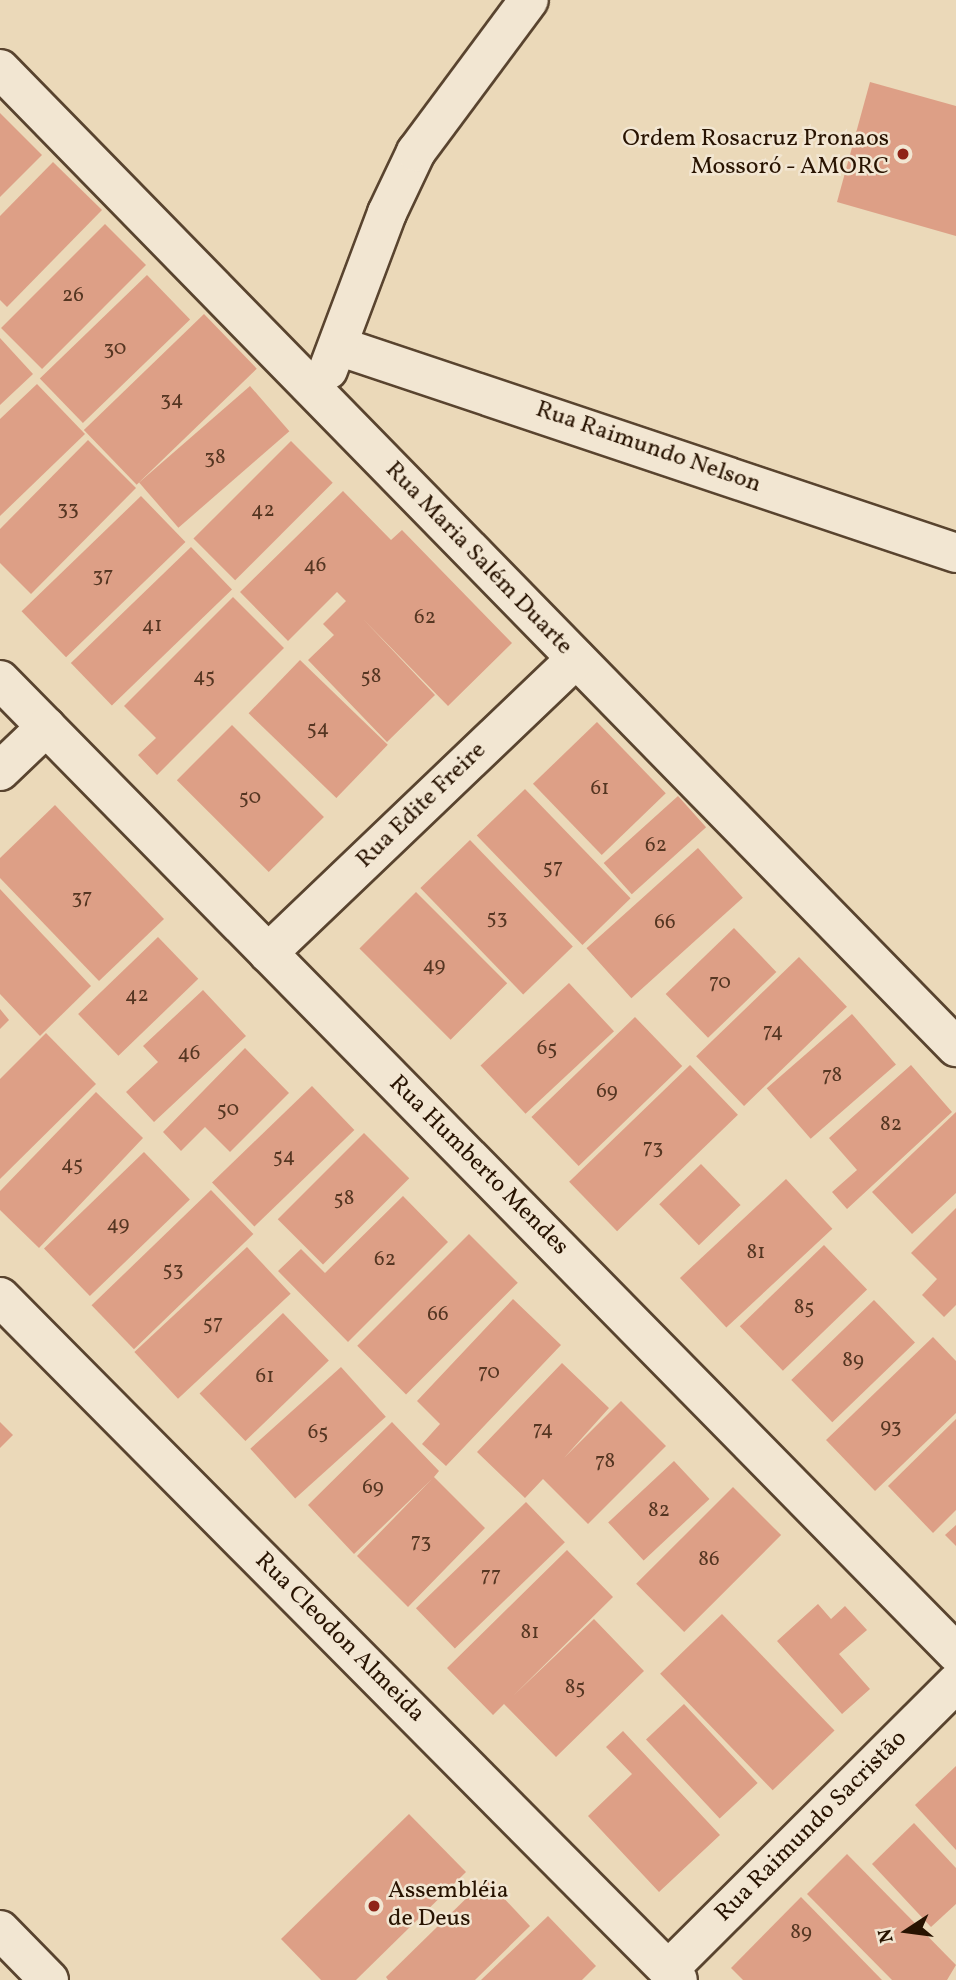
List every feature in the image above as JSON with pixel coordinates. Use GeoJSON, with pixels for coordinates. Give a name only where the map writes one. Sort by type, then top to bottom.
{"type":"FeatureCollection","features":[{"type":"Feature","properties":{"kind":"street"},"geometry":{"type":"LineString","coordinates":[[317,395],[387,213],[416,152],[528,0]]}},
{"type":"Feature","properties":{"kind":"street","name":"Rua Maria Salém Duarte"},"geometry":{"type":"LineString","coordinates":[[0,69],[956,1047]]}},
{"type":"Feature","properties":{"kind":"street","name":"Rua Raimundo Nelson"},"geometry":{"type":"LineString","coordinates":[[338,346],[956,553]]}},
{"type":"Feature","properties":{"kind":"street","name":"Rua Edite Freire"},"geometry":{"type":"LineString","coordinates":[[268,953],[576,659]]}},
{"type":"Feature","properties":{"kind":"street","name":"Rua Humberto Mendes"},"geometry":{"type":"LineString","coordinates":[[0,680],[956,1653]]}},
{"type":"Feature","properties":{"kind":"street"},"geometry":{"type":"LineString","coordinates":[[0,771],[46,727]]}},
{"type":"Feature","properties":{"kind":"street","name":"Rua Cleodon Almeida"},"geometry":{"type":"LineString","coordinates":[[0,1297],[673,1975]]}},
{"type":"Feature","properties":{"kind":"street","name":"Rua Raimundo Sacristão"},"geometry":{"type":"LineString","coordinates":[[673,1975],[956,1683]]}},
{"type":"Feature","properties":{"kind":"street"},"geometry":{"type":"LineString","coordinates":[[0,1930],[49,1980]]}},
{"type":"Feature","properties":{"kind":"building","name":"Ordem Rosacruz Pronaos Mossoró - AMORC"},"geometry":{"type":"Polygon","coordinates":[[[870,82],[956,106],[956,236],[837,202],[870,82]]]}},
{"type":"Feature","properties":{"kind":"building"},"geometry":{"type":"Polygon","coordinates":[[[0,113],[42,155],[0,197],[0,113]]]}},
{"type":"Feature","properties":{"kind":"building"},"geometry":{"type":"Polygon","coordinates":[[[53,162],[102,210],[7,307],[0,300],[0,216],[53,162]]]}},
{"type":"Feature","properties":{"kind":"building"},"geometry":{"type":"Polygon","coordinates":[[[105,224],[146,265],[42,369],[1,328],[105,224]]]}},
{"type":"Feature","properties":{"kind":"building"},"geometry":{"type":"Polygon","coordinates":[[[147,275],[190,320],[83,423],[40,379],[147,275]]]}},
{"type":"Feature","properties":{"kind":"building"},"geometry":{"type":"Polygon","coordinates":[[[204,314],[257,369],[137,485],[84,430],[204,314]]]}},
{"type":"Feature","properties":{"kind":"building"},"geometry":{"type":"Polygon","coordinates":[[[0,338],[33,374],[0,405],[0,338]]]}},
{"type":"Feature","properties":{"kind":"building"},"geometry":{"type":"Polygon","coordinates":[[[37,384],[85,434],[0,516],[0,419],[37,384]]]}},
{"type":"Feature","properties":{"kind":"building"},"geometry":{"type":"Polygon","coordinates":[[[250,386],[289,431],[178,528],[139,482],[250,386]]]}},
{"type":"Feature","properties":{"kind":"building"},"geometry":{"type":"Polygon","coordinates":[[[88,440],[136,488],[31,594],[0,563],[0,529],[88,440]]]}},
{"type":"Feature","properties":{"kind":"building"},"geometry":{"type":"Polygon","coordinates":[[[291,441],[333,483],[235,580],[193,539],[291,441]]]}},
{"type":"Feature","properties":{"kind":"building"},"geometry":{"type":"Polygon","coordinates":[[[343,491],[391,540],[402,530],[512,643],[448,706],[363,619],[435,695],[387,742],[308,660],[334,635],[323,624],[346,601],[337,592],[288,641],[240,592],[343,491]]]}},
{"type":"Feature","properties":{"kind":"building"},"geometry":{"type":"Polygon","coordinates":[[[141,496],[185,542],[66,657],[22,611],[141,496]]]}},
{"type":"Feature","properties":{"kind":"building"},"geometry":{"type":"Polygon","coordinates":[[[191,547],[232,589],[112,705],[71,663],[191,547]]]}},
{"type":"Feature","properties":{"kind":"building"},"geometry":{"type":"Polygon","coordinates":[[[233,597],[284,648],[157,775],[138,755],[156,738],[124,706],[233,597]]]}},
{"type":"Feature","properties":{"kind":"building"},"geometry":{"type":"Polygon","coordinates":[[[300,660],[388,745],[336,798],[249,713],[300,660]]]}},
{"type":"Feature","properties":{"kind":"building"},"geometry":{"type":"Polygon","coordinates":[[[597,722],[666,793],[602,855],[533,784],[597,722]]]}},
{"type":"Feature","properties":{"kind":"building"},"geometry":{"type":"Polygon","coordinates":[[[232,725],[324,817],[269,872],[177,780],[232,725]]]}},
{"type":"Feature","properties":{"kind":"building"},"geometry":{"type":"Polygon","coordinates":[[[525,789],[631,898],[582,945],[477,836],[525,789]]]}},
{"type":"Feature","properties":{"kind":"building"},"geometry":{"type":"Polygon","coordinates":[[[678,796],[706,827],[632,894],[604,863],[678,796]]]}},
{"type":"Feature","properties":{"kind":"building"},"geometry":{"type":"Polygon","coordinates":[[[55,805],[164,919],[99,981],[0,878],[0,858],[55,805]]]}},
{"type":"Feature","properties":{"kind":"building"},"geometry":{"type":"Polygon","coordinates":[[[470,840],[573,946],[523,994],[420,888],[470,840]]]}},
{"type":"Feature","properties":{"kind":"building"},"geometry":{"type":"Polygon","coordinates":[[[698,848],[743,898],[631,998],[587,948],[698,848]]]}},
{"type":"Feature","properties":{"kind":"building"},"geometry":{"type":"Polygon","coordinates":[[[0,889],[91,986],[40,1036],[0,994],[0,889]]]}},
{"type":"Feature","properties":{"kind":"building"},"geometry":{"type":"Polygon","coordinates":[[[416,892],[507,983],[451,1040],[359,949],[416,892]]]}},
{"type":"Feature","properties":{"kind":"building"},"geometry":{"type":"Polygon","coordinates":[[[734,928],[776,972],[708,1038],[666,994],[734,928]]]}},
{"type":"Feature","properties":{"kind":"building"},"geometry":{"type":"Polygon","coordinates":[[[158,937],[198,979],[118,1056],[78,1014],[158,937]]]}},
{"type":"Feature","properties":{"kind":"building"},"geometry":{"type":"Polygon","coordinates":[[[799,957],[847,1007],[744,1106],[696,1056],[799,957]]]}},
{"type":"Feature","properties":{"kind":"building"},"geometry":{"type":"Polygon","coordinates":[[[569,983],[614,1031],[526,1114],[481,1066],[569,983]]]}},
{"type":"Feature","properties":{"kind":"building"},"geometry":{"type":"Polygon","coordinates":[[[203,990],[246,1036],[154,1122],[126,1092],[158,1062],[143,1046],[203,990]]]}},
{"type":"Feature","properties":{"kind":"building"},"geometry":{"type":"Polygon","coordinates":[[[0,1009],[9,1020],[0,1029],[0,1009]]]}},
{"type":"Feature","properties":{"kind":"building"},"geometry":{"type":"Polygon","coordinates":[[[852,1014],[896,1065],[811,1139],[767,1088],[852,1014]]]}},
{"type":"Feature","properties":{"kind":"building"},"geometry":{"type":"Polygon","coordinates":[[[635,1017],[682,1066],[579,1166],[531,1117],[635,1017]]]}},
{"type":"Feature","properties":{"kind":"building"},"geometry":{"type":"Polygon","coordinates":[[[46,1033],[96,1084],[0,1179],[0,1079],[46,1033]]]}},
{"type":"Feature","properties":{"kind":"building"},"geometry":{"type":"Polygon","coordinates":[[[245,1048],[289,1093],[230,1152],[205,1127],[181,1151],[163,1132],[245,1048]]]}},
{"type":"Feature","properties":{"kind":"building"},"geometry":{"type":"Polygon","coordinates":[[[690,1065],[738,1115],[617,1231],[569,1182],[690,1065]]]}},
{"type":"Feature","properties":{"kind":"building"},"geometry":{"type":"Polygon","coordinates":[[[911,1065],[952,1112],[847,1209],[832,1192],[857,1170],[829,1138],[911,1065]]]}},
{"type":"Feature","properties":{"kind":"building"},"geometry":{"type":"Polygon","coordinates":[[[312,1086],[354,1130],[254,1226],[212,1183],[312,1086]]]}},
{"type":"Feature","properties":{"kind":"building"},"geometry":{"type":"Polygon","coordinates":[[[96,1092],[143,1138],[39,1248],[0,1210],[0,1191],[96,1092]]]}},
{"type":"Feature","properties":{"kind":"building"},"geometry":{"type":"Polygon","coordinates":[[[956,1112],[956,1193],[912,1234],[872,1192],[956,1112]]]}},
{"type":"Feature","properties":{"kind":"building"},"geometry":{"type":"Polygon","coordinates":[[[364,1133],[409,1178],[323,1265],[278,1219],[364,1133]]]}},
{"type":"Feature","properties":{"kind":"building"},"geometry":{"type":"Polygon","coordinates":[[[144,1152],[190,1199],[90,1296],[44,1249],[144,1152]]]}},
{"type":"Feature","properties":{"kind":"building"},"geometry":{"type":"Polygon","coordinates":[[[701,1164],[741,1205],[699,1245],[659,1204],[701,1164]]]}},
{"type":"Feature","properties":{"kind":"building"},"geometry":{"type":"Polygon","coordinates":[[[786,1179],[832,1229],[726,1328],[680,1278],[786,1179]]]}},
{"type":"Feature","properties":{"kind":"building"},"geometry":{"type":"Polygon","coordinates":[[[211,1190],[253,1234],[134,1349],[92,1305],[211,1190]]]}},
{"type":"Feature","properties":{"kind":"building"},"geometry":{"type":"Polygon","coordinates":[[[403,1196],[448,1242],[348,1342],[278,1271],[301,1249],[325,1273],[403,1196]]]}},
{"type":"Feature","properties":{"kind":"building"},"geometry":{"type":"Polygon","coordinates":[[[956,1208],[956,1305],[944,1317],[922,1295],[937,1279],[911,1253],[956,1208]]]}},
{"type":"Feature","properties":{"kind":"building"},"geometry":{"type":"Polygon","coordinates":[[[469,1234],[518,1283],[406,1395],[357,1346],[469,1234]]]}},
{"type":"Feature","properties":{"kind":"building"},"geometry":{"type":"Polygon","coordinates":[[[824,1245],[867,1290],[783,1371],[740,1326],[824,1245]]]}},
{"type":"Feature","properties":{"kind":"building"},"geometry":{"type":"Polygon","coordinates":[[[247,1247],[291,1294],[178,1399],[134,1352],[247,1247]]]}},
{"type":"Feature","properties":{"kind":"building"},"geometry":{"type":"Polygon","coordinates":[[[513,1299],[561,1345],[446,1466],[422,1444],[440,1424],[417,1401],[513,1299]]]}},
{"type":"Feature","properties":{"kind":"building"},"geometry":{"type":"Polygon","coordinates":[[[874,1300],[915,1342],[832,1422],[791,1380],[874,1300]]]}},
{"type":"Feature","properties":{"kind":"building"},"geometry":{"type":"Polygon","coordinates":[[[283,1313],[329,1360],[245,1441],[200,1394],[283,1313]]]}},
{"type":"Feature","properties":{"kind":"building"},"geometry":{"type":"Polygon","coordinates":[[[933,1337],[956,1361],[956,1413],[875,1491],[826,1440],[933,1337]]]}},
{"type":"Feature","properties":{"kind":"building"},"geometry":{"type":"Polygon","coordinates":[[[562,1363],[609,1408],[564,1458],[621,1401],[666,1446],[588,1524],[543,1479],[525,1498],[477,1452],[562,1363]]]}},
{"type":"Feature","properties":{"kind":"building"},"geometry":{"type":"Polygon","coordinates":[[[341,1367],[386,1417],[295,1498],[250,1449],[341,1367]]]}},
{"type":"Feature","properties":{"kind":"building"},"geometry":{"type":"Polygon","coordinates":[[[956,1419],[956,1510],[933,1533],[888,1486],[956,1419]]]}},
{"type":"Feature","properties":{"kind":"building"},"geometry":{"type":"Polygon","coordinates":[[[0,1422],[13,1435],[0,1448],[0,1422]]]}},
{"type":"Feature","properties":{"kind":"building"},"geometry":{"type":"Polygon","coordinates":[[[392,1422],[439,1471],[434,1477],[485,1528],[408,1607],[357,1556],[432,1479],[354,1554],[308,1505],[392,1422]]]}},
{"type":"Feature","properties":{"kind":"building"},"geometry":{"type":"Polygon","coordinates":[[[674,1461],[709,1499],[644,1560],[608,1522],[674,1461]]]}},
{"type":"Feature","properties":{"kind":"building"},"geometry":{"type":"Polygon","coordinates":[[[733,1487],[781,1535],[684,1632],[636,1584],[733,1487]]]}},
{"type":"Feature","properties":{"kind":"building"},"geometry":{"type":"Polygon","coordinates":[[[526,1502],[565,1542],[455,1649],[416,1608],[526,1502]]]}},
{"type":"Feature","properties":{"kind":"building"},"geometry":{"type":"Polygon","coordinates":[[[956,1525],[956,1546],[945,1535],[956,1525]]]}},
{"type":"Feature","properties":{"kind":"building"},"geometry":{"type":"Polygon","coordinates":[[[567,1550],[613,1597],[513,1696],[594,1619],[644,1671],[556,1757],[504,1704],[493,1715],[447,1668],[567,1550]]]}},
{"type":"Feature","properties":{"kind":"building"},"geometry":{"type":"Polygon","coordinates":[[[818,1604],[831,1619],[845,1606],[867,1630],[839,1654],[870,1689],[842,1714],[777,1641],[818,1604]]]}},
{"type":"Feature","properties":{"kind":"building"},"geometry":{"type":"Polygon","coordinates":[[[722,1614],[835,1731],[773,1790],[660,1674],[722,1614]]]}},
{"type":"Feature","properties":{"kind":"building"},"geometry":{"type":"Polygon","coordinates":[[[684,1704],[758,1783],[720,1818],[646,1739],[684,1704]]]}},
{"type":"Feature","properties":{"kind":"building"},"geometry":{"type":"Polygon","coordinates":[[[623,1731],[720,1835],[659,1892],[588,1816],[632,1774],[606,1747],[623,1731]]]}},
{"type":"Feature","properties":{"kind":"building"},"geometry":{"type":"Polygon","coordinates":[[[956,1766],[956,1850],[915,1805],[956,1766]]]}},
{"type":"Feature","properties":{"kind":"building","name":"Assembléia de Deus"},"geometry":{"type":"Polygon","coordinates":[[[409,1814],[466,1872],[356,1980],[321,1980],[281,1939],[409,1814]]]}},
{"type":"Feature","properties":{"kind":"building"},"geometry":{"type":"Polygon","coordinates":[[[914,1823],[956,1868],[956,1904],[931,1927],[872,1864],[914,1823]]]}},
{"type":"Feature","properties":{"kind":"building"},"geometry":{"type":"Polygon","coordinates":[[[847,1854],[956,1965],[947,1980],[892,1980],[807,1894],[847,1854]]]}},
{"type":"Feature","properties":{"kind":"building"},"geometry":{"type":"Polygon","coordinates":[[[486,1879],[530,1926],[475,1980],[388,1980],[386,1977],[486,1879]]]}},
{"type":"Feature","properties":{"kind":"building"},"geometry":{"type":"Polygon","coordinates":[[[801,1897],[882,1980],[743,1980],[731,1968],[801,1897]]]}},
{"type":"Feature","properties":{"kind":"building"},"geometry":{"type":"Polygon","coordinates":[[[548,1916],[596,1966],[582,1980],[481,1980],[548,1916]]]}},
{"type":"Feature","properties":{"kind":"place","name":"Ordem Rosacruz Pronaos Mossoró - AMORC"},"geometry":{"type":"Point","coordinates":[903,154]}},
{"type":"Feature","properties":{"kind":"place","name":"Assembléia de Deus"},"geometry":{"type":"Point","coordinates":[374,1906]}}]}
